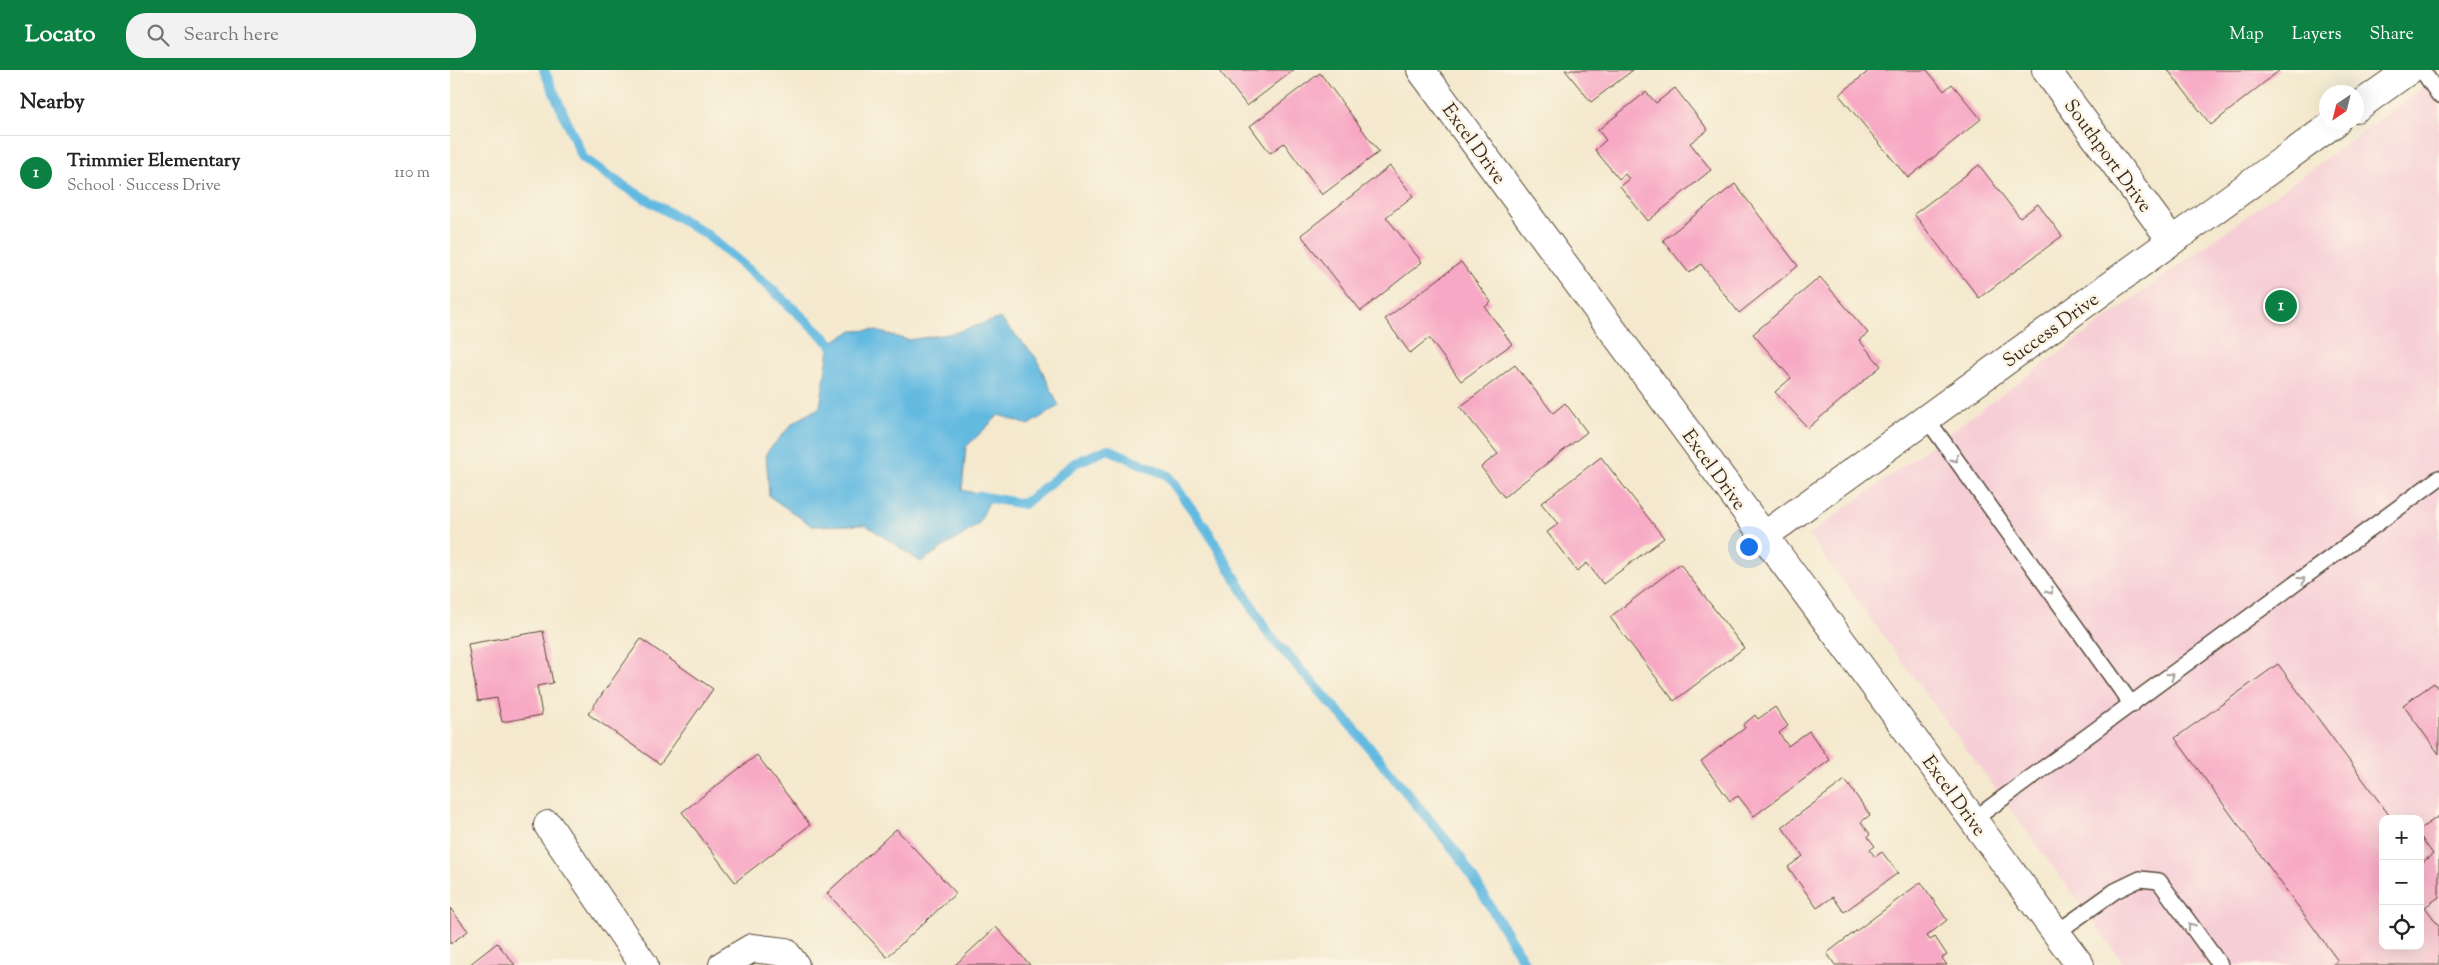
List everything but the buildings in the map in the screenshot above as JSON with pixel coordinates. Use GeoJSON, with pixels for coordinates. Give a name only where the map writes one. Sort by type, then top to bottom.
{"type":"FeatureCollection","features":[{"type":"Feature","properties":{"kind":"street","name":"Excel Drive"},"geometry":{"type":"LineString","coordinates":[[1421,70],[2080,965]]}},
{"type":"Feature","properties":{"kind":"street","name":"Southport Drive"},"geometry":{"type":"LineString","coordinates":[[2046,70],[2172,241]]}},
{"type":"Feature","properties":{"kind":"street"},"geometry":{"type":"LineString","coordinates":[[2364,102],[2409,70]]}},
{"type":"Feature","properties":{"kind":"street","name":"Success Drive"},"geometry":{"type":"LineString","coordinates":[[1764,536],[2325,130]]}},
{"type":"Feature","properties":{"kind":"street"},"geometry":{"type":"LineString","coordinates":[[548,825],[644,965]]}},
{"type":"Feature","properties":{"kind":"street"},"geometry":{"type":"LineString","coordinates":[[723,965],[752,948],[785,952],[795,965]]}},
{"type":"Feature","properties":{"kind":"lane"},"geometry":{"type":"LineString","coordinates":[[2422,70],[2439,95]]}},
{"type":"Feature","properties":{"kind":"lane"},"geometry":{"type":"LineString","coordinates":[[1927,419],[2132,705]]}},
{"type":"Feature","properties":{"kind":"lane"},"geometry":{"type":"LineString","coordinates":[[1974,820],[2439,478]]}},
{"type":"Feature","properties":{"kind":"lane"},"geometry":{"type":"LineString","coordinates":[[2056,933],[2115,891],[2140,879],[2159,882],[2220,965]]}},
{"type":"Feature","properties":{"kind":"shaded area"},"geometry":{"type":"Polygon","coordinates":[[[2439,76],[2439,965],[2125,965],[1809,535],[2439,76]]]}},
{"type":"Feature","properties":{"kind":"water"},"geometry":{"type":"Polygon","coordinates":[[[1000,318],[1035,356],[1059,406],[1028,425],[999,415],[966,447],[962,490],[991,497],[978,525],[921,562],[866,525],[812,526],[769,496],[766,453],[793,423],[820,407],[830,343],[852,331],[873,330],[908,340],[954,333],[1000,318]]]}},
{"type":"Feature","properties":{"kind":"waterway"},"geometry":{"type":"LineString","coordinates":[[544,70],[583,158],[622,185],[706,234],[775,292],[830,343],[836,354]]}},
{"type":"Feature","properties":{"kind":"waterway"},"geometry":{"type":"LineString","coordinates":[[978,496],[1024,504],[1075,463],[1108,449],[1167,475],[1207,530],[1269,635],[1348,722],[1460,857],[1526,965]]}},
{"type":"Feature","properties":{"kind":"place","name":"Trimmier Elementary"},"geometry":{"type":"Point","coordinates":[2281,306]}}]}
